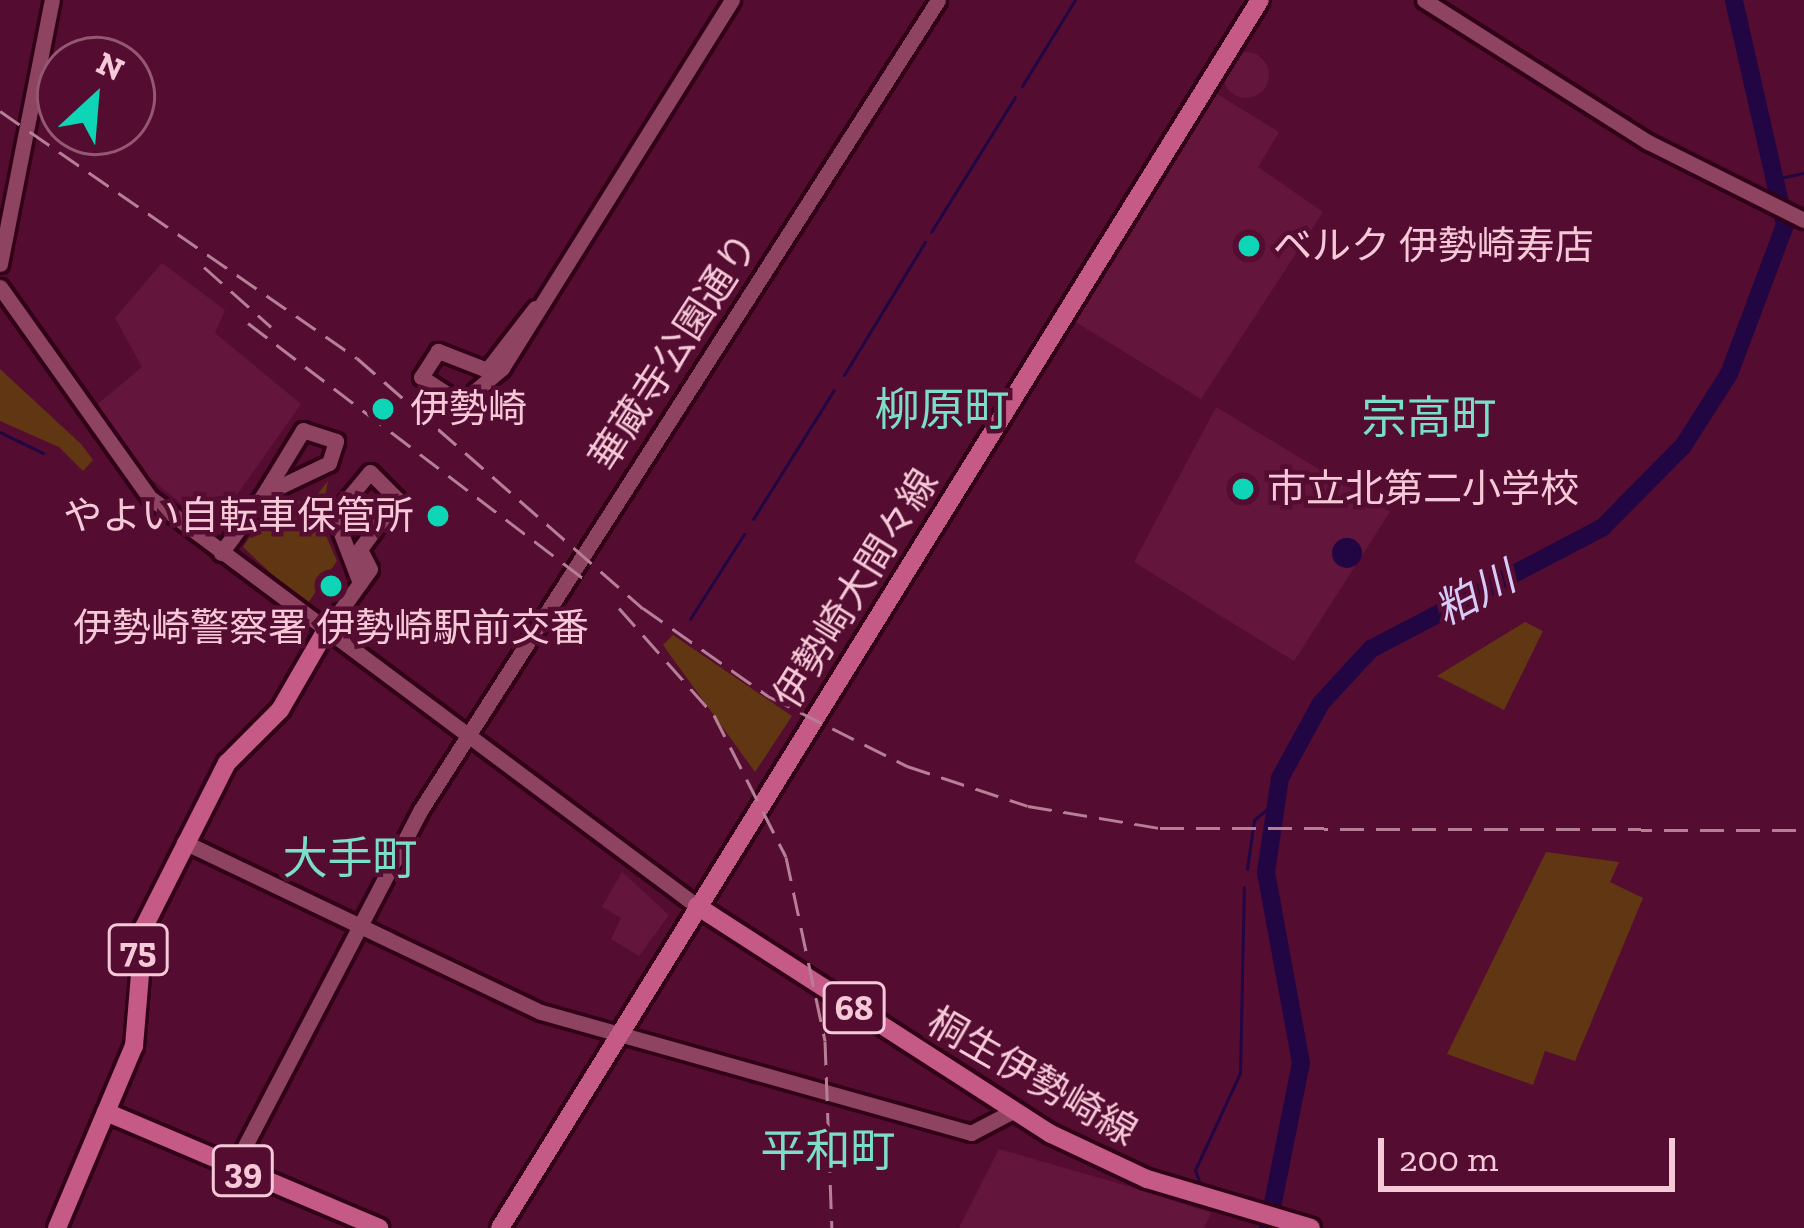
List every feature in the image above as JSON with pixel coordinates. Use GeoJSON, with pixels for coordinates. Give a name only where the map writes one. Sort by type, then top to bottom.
{"type":"FeatureCollection","features":[{"type":"Feature","properties":{"kind":"main road","name":"伊勢崎大間々線"},"geometry":{"type":"LineString","coordinates":[[697,906],[1260,0]]}},
{"type":"Feature","properties":{"kind":"main road","name":"75"},"geometry":{"type":"LineString","coordinates":[[57,1228],[139,1023],[140,939],[184,842],[326,632]]}},
{"type":"Feature","properties":{"kind":"main road"},"geometry":{"type":"LineString","coordinates":[[500,1228],[697,906]]}},
{"type":"Feature","properties":{"kind":"main road","name":"桐生伊勢崎線"},"geometry":{"type":"LineString","coordinates":[[697,906],[1011,1112],[1135,1174],[1308,1227]]}},
{"type":"Feature","properties":{"kind":"main road","name":"39"},"geometry":{"type":"LineString","coordinates":[[106,1112],[379,1228]]}},
{"type":"Feature","properties":{"kind":"street"},"geometry":{"type":"LineString","coordinates":[[0,264],[52,0]]}},
{"type":"Feature","properties":{"kind":"street"},"geometry":{"type":"LineString","coordinates":[[535,308],[487,370],[438,351],[421,377],[449,402],[467,401],[502,368],[535,308],[732,0]]}},
{"type":"Feature","properties":{"kind":"street","name":"華蔵寺公園通り"},"geometry":{"type":"LineString","coordinates":[[234,1167],[357,931],[466,739],[938,0]]}},
{"type":"Feature","properties":{"kind":"street"},"geometry":{"type":"LineString","coordinates":[[1424,0],[1732,185],[1804,220]]}},
{"type":"Feature","properties":{"kind":"street"},"geometry":{"type":"LineString","coordinates":[[0,287],[110,454],[221,554],[697,906]]}},
{"type":"Feature","properties":{"kind":"street"},"geometry":{"type":"LineString","coordinates":[[221,554],[303,430],[336,441],[329,463],[264,494]]}},
{"type":"Feature","properties":{"kind":"street"},"geometry":{"type":"LineString","coordinates":[[326,632],[364,576],[360,549],[397,493],[368,472],[334,515],[364,576]]}},
{"type":"Feature","properties":{"kind":"street"},"geometry":{"type":"LineString","coordinates":[[184,842],[471,987],[618,1034],[971,1133],[1011,1112]]}},
{"type":"Feature","properties":{"kind":"shaded area"},"geometry":{"type":"Polygon","coordinates":[[[1246,52],[1262,59],[1269,75],[1262,91],[1246,98],[1230,91],[1223,75],[1230,59],[1246,52]]]}},
{"type":"Feature","properties":{"kind":"shaded area"},"geometry":{"type":"Polygon","coordinates":[[[1214,92],[1279,132],[1258,167],[1323,212],[1201,399],[1074,321],[1214,92]]]}},
{"type":"Feature","properties":{"kind":"shaded area"},"geometry":{"type":"Polygon","coordinates":[[[162,263],[225,310],[215,333],[301,404],[219,520],[205,523],[140,470],[93,408],[142,367],[115,318],[162,263]]]}},
{"type":"Feature","properties":{"kind":"shaded area"},"geometry":{"type":"Polygon","coordinates":[[[0,369],[81,444],[93,460],[83,471],[59,447],[0,421],[0,369]]]}},
{"type":"Feature","properties":{"kind":"shaded area"},"geometry":{"type":"Polygon","coordinates":[[[1216,407],[1390,512],[1294,661],[1134,562],[1216,407]]]}},
{"type":"Feature","properties":{"kind":"shaded area"},"geometry":{"type":"Polygon","coordinates":[[[328,481],[320,522],[337,561],[306,606],[243,547],[280,491],[308,506],[328,481]]]}},
{"type":"Feature","properties":{"kind":"shaded area"},"geometry":{"type":"Polygon","coordinates":[[[1347,538],[1362,553],[1347,568],[1332,553],[1347,538]]]}},
{"type":"Feature","properties":{"kind":"shaded area"},"geometry":{"type":"Polygon","coordinates":[[[1525,622],[1543,631],[1504,710],[1437,676],[1525,622]]]}},
{"type":"Feature","properties":{"kind":"shaded area"},"geometry":{"type":"Polygon","coordinates":[[[673,635],[792,716],[755,772],[663,645],[673,635]]]}},
{"type":"Feature","properties":{"kind":"shaded area"},"geometry":{"type":"Polygon","coordinates":[[[1546,852],[1619,862],[1610,882],[1643,898],[1575,1061],[1545,1051],[1533,1085],[1447,1054],[1546,852]]]}},
{"type":"Feature","properties":{"kind":"shaded area"},"geometry":{"type":"Polygon","coordinates":[[[622,872],[669,915],[639,956],[611,939],[621,918],[602,907],[622,872]]]}},
{"type":"Feature","properties":{"kind":"shaded area"},"geometry":{"type":"Polygon","coordinates":[[[999,1149],[1211,1213],[1204,1228],[959,1228],[999,1149]]]}},
{"type":"Feature","properties":{"kind":"waterway"},"geometry":{"type":"LineString","coordinates":[[1022,86],[1075,0]]}},
{"type":"Feature","properties":{"kind":"waterway","name":"粕川"},"geometry":{"type":"LineString","coordinates":[[1268,1228],[1301,1063],[1266,872],[1280,778],[1321,703],[1371,649],[1603,527],[1683,446],[1729,374],[1785,225],[1734,0]]}},
{"type":"Feature","properties":{"kind":"waterway"},"geometry":{"type":"LineString","coordinates":[[931,232],[1015,97]]}},
{"type":"Feature","properties":{"kind":"waterway"},"geometry":{"type":"LineString","coordinates":[[1780,178],[1804,173]]}},
{"type":"Feature","properties":{"kind":"waterway"},"geometry":{"type":"LineString","coordinates":[[844,375],[925,242]]}},
{"type":"Feature","properties":{"kind":"waterway"},"geometry":{"type":"LineString","coordinates":[[753,519],[834,390]]}},
{"type":"Feature","properties":{"kind":"waterway"},"geometry":{"type":"LineString","coordinates":[[0,432],[43,453]]}},
{"type":"Feature","properties":{"kind":"waterway"},"geometry":{"type":"LineString","coordinates":[[690,619],[744,534]]}},
{"type":"Feature","properties":{"kind":"waterway"},"geometry":{"type":"LineString","coordinates":[[1247,869],[1254,820],[1274,803]]}},
{"type":"Feature","properties":{"kind":"waterway"},"geometry":{"type":"LineString","coordinates":[[1201,1187],[1195,1170],[1240,1073],[1244,887]]}},
{"type":"Feature","properties":{"kind":"railway"},"geometry":{"type":"LineString","coordinates":[[0,111],[357,358],[643,608],[768,696],[907,766],[1028,806],[1160,828],[1804,830]]}},
{"type":"Feature","properties":{"kind":"railway"},"geometry":{"type":"LineString","coordinates":[[204,267],[271,327]]}},
{"type":"Feature","properties":{"kind":"railway"},"geometry":{"type":"LineString","coordinates":[[248,323],[587,581]]}},
{"type":"Feature","properties":{"kind":"railway"},"geometry":{"type":"LineString","coordinates":[[619,608],[714,715],[786,857],[825,1041],[832,1228]]}},
{"type":"Feature","properties":{"kind":"place","name":"ベルク 伊勢崎寿店"},"geometry":{"type":"Point","coordinates":[1249,246]}},
{"type":"Feature","properties":{"kind":"place","name":"伊勢崎"},"geometry":{"type":"Point","coordinates":[383,409]}},
{"type":"Feature","properties":{"kind":"place","name":"市立北第二小学校"},"geometry":{"type":"Point","coordinates":[1243,489]}},
{"type":"Feature","properties":{"kind":"place","name":"やよい自転車保管所"},"geometry":{"type":"Point","coordinates":[438,516]}},
{"type":"Feature","properties":{"kind":"place","name":"伊勢崎警察署 伊勢崎駅前交番"},"geometry":{"type":"Point","coordinates":[331,586]}},
{"type":"Feature","properties":{"kind":"district","name":"柳原町"},"geometry":{"type":"Point","coordinates":[942,411]}},
{"type":"Feature","properties":{"kind":"district","name":"宗高町"},"geometry":{"type":"Point","coordinates":[1429,419]}},
{"type":"Feature","properties":{"kind":"district","name":"大手町"},"geometry":{"type":"Point","coordinates":[350,860]}},
{"type":"Feature","properties":{"kind":"district","name":"平和町"},"geometry":{"type":"Point","coordinates":[828,1152]}}]}
